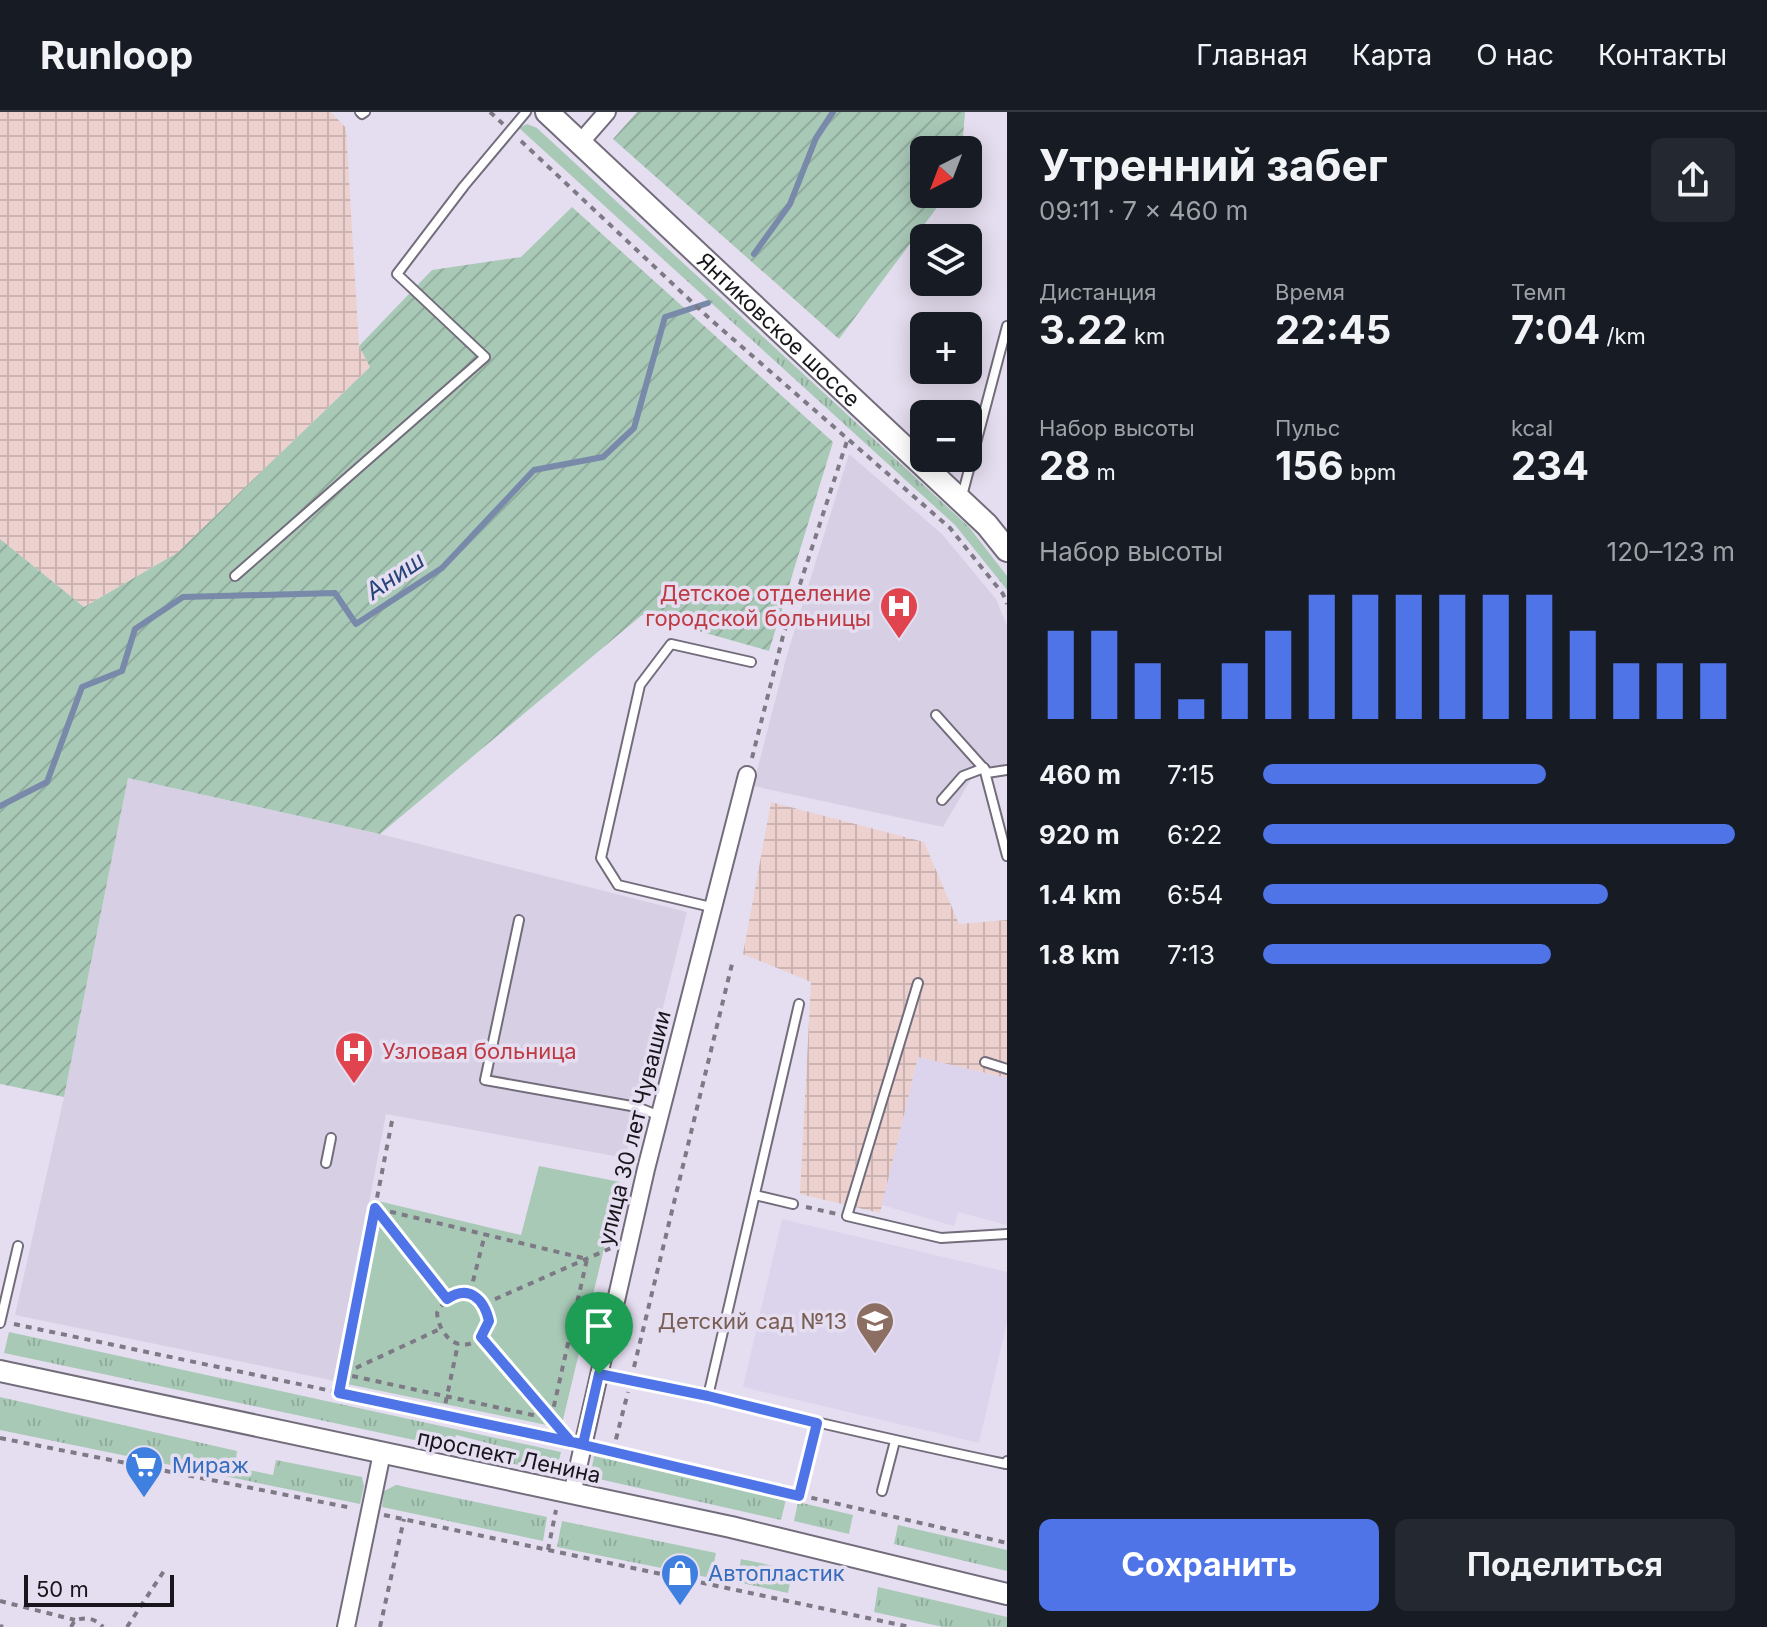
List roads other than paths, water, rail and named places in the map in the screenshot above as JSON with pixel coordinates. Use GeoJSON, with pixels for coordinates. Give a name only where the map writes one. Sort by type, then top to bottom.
{"type":"FeatureCollection","features":[{"type":"Feature","properties":{"kind":"main road","name":"Янтиковское шоссе"},"geometry":{"type":"LineString","coordinates":[[547,112],[987,525],[1007,550]]}},
{"type":"Feature","properties":{"kind":"street"},"geometry":{"type":"LineString","coordinates":[[579,144],[607,112]]}},
{"type":"Feature","properties":{"kind":"street","name":"улица 30 лет Чувашии"},"geometry":{"type":"LineString","coordinates":[[572,1494],[660,1116],[747,775]]}},
{"type":"Feature","properties":{"kind":"street","name":"проспект Ленина"},"geometry":{"type":"LineString","coordinates":[[0,1371],[731,1527],[1007,1594]]}},
{"type":"Feature","properties":{"kind":"street"},"geometry":{"type":"LineString","coordinates":[[346,1627],[382,1453]]}},
{"type":"Feature","properties":{"kind":"lane"},"geometry":{"type":"LineString","coordinates":[[235,576],[485,357],[397,274],[526,112]]}},
{"type":"Feature","properties":{"kind":"lane"},"geometry":{"type":"LineString","coordinates":[[961,501],[1007,326]]}},
{"type":"Feature","properties":{"kind":"lane"},"geometry":{"type":"LineString","coordinates":[[711,907],[618,885],[601,858],[640,685],[671,644],[751,662]]}},
{"type":"Feature","properties":{"kind":"lane"},"geometry":{"type":"LineString","coordinates":[[936,715],[987,773],[1007,770]]}},
{"type":"Feature","properties":{"kind":"lane"},"geometry":{"type":"LineString","coordinates":[[942,800],[963,776],[984,768]]}},
{"type":"Feature","properties":{"kind":"lane"},"geometry":{"type":"LineString","coordinates":[[984,768],[1007,856]]}},
{"type":"Feature","properties":{"kind":"lane"},"geometry":{"type":"LineString","coordinates":[[519,920],[485,1080],[637,1107],[660,1116]]}},
{"type":"Feature","properties":{"kind":"lane"},"geometry":{"type":"LineString","coordinates":[[918,983],[847,1216],[941,1238],[1007,1234]]}},
{"type":"Feature","properties":{"kind":"lane"},"geometry":{"type":"LineString","coordinates":[[708,1396],[799,1004]]}},
{"type":"Feature","properties":{"kind":"lane"},"geometry":{"type":"LineString","coordinates":[[985,1062],[1007,1069]]}},
{"type":"Feature","properties":{"kind":"lane"},"geometry":{"type":"LineString","coordinates":[[326,1163],[331,1138]]}},
{"type":"Feature","properties":{"kind":"lane"},"geometry":{"type":"LineString","coordinates":[[755,1195],[793,1204]]}},
{"type":"Feature","properties":{"kind":"lane"},"geometry":{"type":"LineString","coordinates":[[0,1322],[18,1246]]}},
{"type":"Feature","properties":{"kind":"lane"},"geometry":{"type":"LineString","coordinates":[[599,1374],[708,1396],[895,1441],[1006,1464],[1007,1461]]}},
{"type":"Feature","properties":{"kind":"lane"},"geometry":{"type":"LineString","coordinates":[[882,1491],[895,1441]]}},
{"type":"Feature","properties":{"kind":"waterway","name":"Аниш"},"geometry":{"type":"LineString","coordinates":[[754,254],[790,204],[816,138],[833,112]]}},
{"type":"Feature","properties":{"kind":"waterway","name":"Аниш"},"geometry":{"type":"LineString","coordinates":[[0,806],[47,782],[82,687],[122,671],[135,629],[183,597],[335,593],[356,624],[442,568],[534,470],[603,457],[634,428],[665,317],[708,303]]}},
{"type":"Feature","properties":{"kind":"place","name":"Детское отделение городской больницы"},"geometry":{"type":"Point","coordinates":[899,640]}},
{"type":"Feature","properties":{"kind":"place","name":"Узловая больница"},"geometry":{"type":"Point","coordinates":[354,1085]}},
{"type":"Feature","properties":{"kind":"place","name":"Детский сад №13"},"geometry":{"type":"Point","coordinates":[875,1355]}},
{"type":"Feature","properties":{"kind":"place","name":"Мираж"},"geometry":{"type":"Point","coordinates":[144,1499]}},
{"type":"Feature","properties":{"kind":"place","name":"Автопластик"},"geometry":{"type":"Point","coordinates":[680,1607]}}]}
